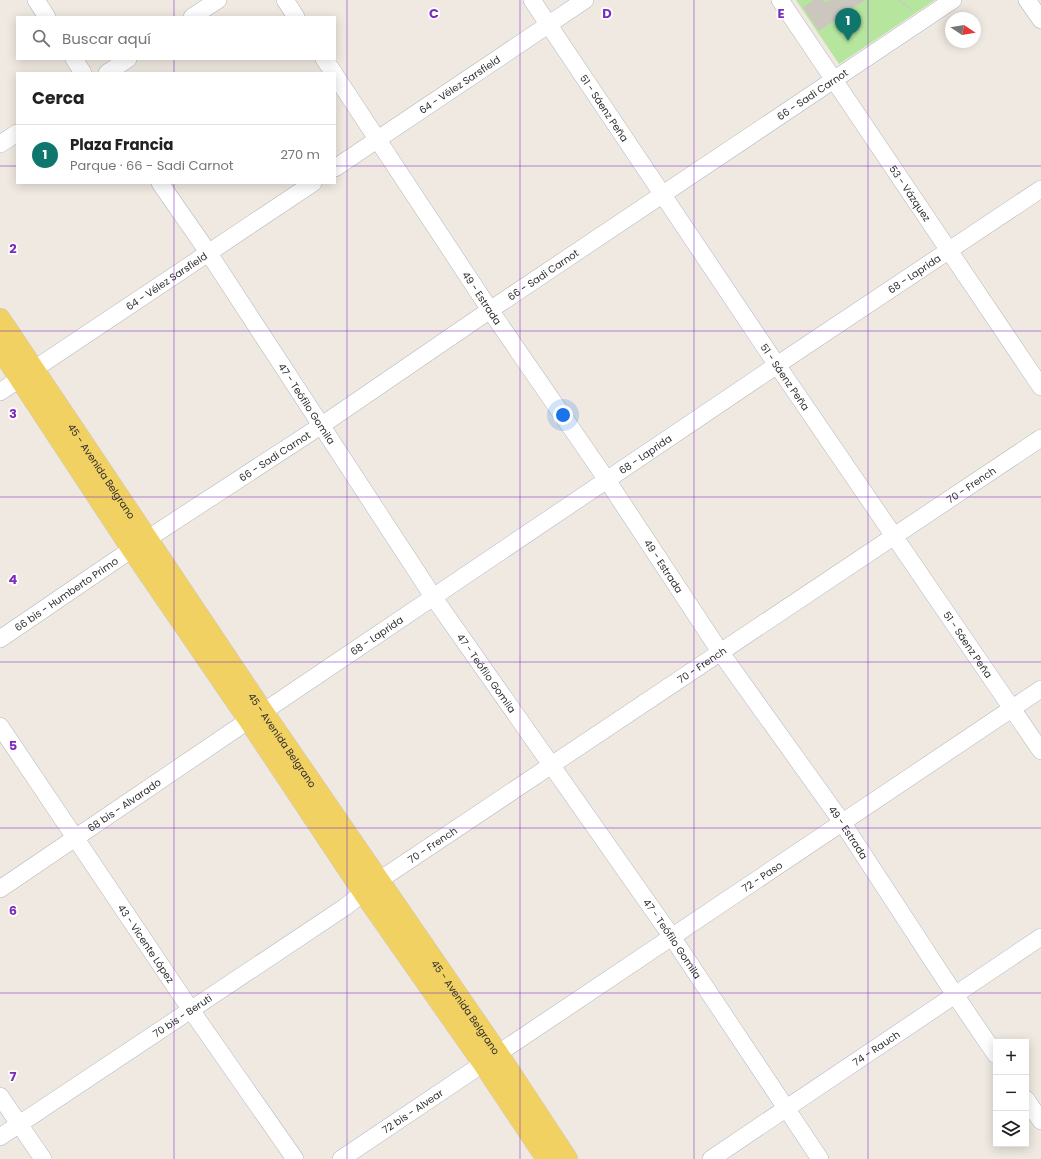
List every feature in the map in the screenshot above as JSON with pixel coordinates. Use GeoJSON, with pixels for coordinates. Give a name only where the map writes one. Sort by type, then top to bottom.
{"type":"FeatureCollection","features":[{"type":"Feature","properties":{"kind":"main road","name":"45 - Avenida Belgrano"},"geometry":{"type":"LineString","coordinates":[[0,319],[27,374],[371,887],[490,1059],[568,1159]]}},
{"type":"Feature","properties":{"kind":"main road","name":"45 - Avenida Belgrano"},"geometry":{"type":"LineString","coordinates":[[0,348],[27,374]]}},
{"type":"Feature","properties":{"kind":"main road","name":"45 - Avenida Belgrano"},"geometry":{"type":"LineString","coordinates":[[490,1059],[547,1159]]}},
{"type":"Feature","properties":{"kind":"street"},"geometry":{"type":"LineString","coordinates":[[36,0],[46,16]]}},
{"type":"Feature","properties":{"kind":"street"},"geometry":{"type":"LineString","coordinates":[[194,16],[218,0]]}},
{"type":"Feature","properties":{"kind":"street"},"geometry":{"type":"LineString","coordinates":[[285,0],[295,16]]}},
{"type":"Feature","properties":{"kind":"street","name":"51 - Sáenz Peña"},"geometry":{"type":"LineString","coordinates":[[532,0],[777,365],[1041,751]]}},
{"type":"Feature","properties":{"kind":"street","name":"64 - Vélez Sarsfield"},"geometry":{"type":"LineString","coordinates":[[336,167],[379,140],[585,0]]}},
{"type":"Feature","properties":{"kind":"street","name":"53 - Vázquez"},"geometry":{"type":"LineString","coordinates":[[780,0],[1041,387]]}},
{"type":"Feature","properties":{"kind":"street","name":"66 - Sadi Carnot"},"geometry":{"type":"LineString","coordinates":[[140,544],[322,426],[490,310],[953,0]]}},
{"type":"Feature","properties":{"kind":"street"},"geometry":{"type":"LineString","coordinates":[[1028,0],[1041,20]]}},
{"type":"Feature","properties":{"kind":"street"},"geometry":{"type":"LineString","coordinates":[[75,60],[82,72]]}},
{"type":"Feature","properties":{"kind":"street"},"geometry":{"type":"LineString","coordinates":[[108,72],[126,60]]}},
{"type":"Feature","properties":{"kind":"street","name":"49 - Estrada"},"geometry":{"type":"LineString","coordinates":[[325,60],[333,72]]}},
{"type":"Feature","properties":{"kind":"street","name":"49 - Estrada"},"geometry":{"type":"LineString","coordinates":[[336,77],[490,310],[607,480],[721,653],[842,822],[993,1051]]}},
{"type":"Feature","properties":{"kind":"street"},"geometry":{"type":"LineString","coordinates":[[0,144],[16,134]]}},
{"type":"Feature","properties":{"kind":"street","name":"47 - Teófilo Gomila"},"geometry":{"type":"LineString","coordinates":[[161,184],[208,252],[434,598],[672,938],[820,1159]]}},
{"type":"Feature","properties":{"kind":"street","name":"64 - Vélez Sarsfield"},"geometry":{"type":"LineString","coordinates":[[0,392],[311,184]]}},
{"type":"Feature","properties":{"kind":"street","name":"68 - Laprida"},"geometry":{"type":"LineString","coordinates":[[256,716],[434,598],[777,365],[1041,189]]}},
{"type":"Feature","properties":{"kind":"street","name":"70 - French"},"geometry":{"type":"LineString","coordinates":[[371,887],[1041,438]]}},
{"type":"Feature","properties":{"kind":"street","name":"66 bis - Humberto Primo"},"geometry":{"type":"LineString","coordinates":[[0,640],[140,544]]}},
{"type":"Feature","properties":{"kind":"street","name":"72 - Paso"},"geometry":{"type":"LineString","coordinates":[[490,1059],[1041,689]]}},
{"type":"Feature","properties":{"kind":"street","name":"68 bis - Alvarado"},"geometry":{"type":"LineString","coordinates":[[0,889],[256,716]]}},
{"type":"Feature","properties":{"kind":"street","name":"43 - Vicente López"},"geometry":{"type":"LineString","coordinates":[[0,726],[191,1010],[295,1159]]}},
{"type":"Feature","properties":{"kind":"street","name":"70 bis - Beruti"},"geometry":{"type":"LineString","coordinates":[[0,1137],[345,907],[371,887]]}},
{"type":"Feature","properties":{"kind":"street","name":"74 - Rauch"},"geometry":{"type":"LineString","coordinates":[[711,1159],[1041,937]]}},
{"type":"Feature","properties":{"kind":"street","name":"72 bis - Alvear"},"geometry":{"type":"LineString","coordinates":[[342,1159],[490,1059]]}},
{"type":"Feature","properties":{"kind":"street"},"geometry":{"type":"LineString","coordinates":[[0,1096],[43,1159]]}},
{"type":"Feature","properties":{"kind":"street"},"geometry":{"type":"LineString","coordinates":[[1029,1103],[1041,1121]]}},
{"type":"Feature","properties":{"kind":"green space"},"geometry":{"type":"Polygon","coordinates":[[[796,0],[935,0],[839,64],[796,0]]]}},
{"type":"Feature","properties":{"kind":"building"},"geometry":{"type":"Polygon","coordinates":[[[814,0],[823,0],[826,3],[830,0],[865,0],[819,31],[803,7],[814,0]]]}},
{"type":"Feature","properties":{"kind":"place","name":"Plaza Francia"},"geometry":{"type":"Point","coordinates":[848,41]}}]}
